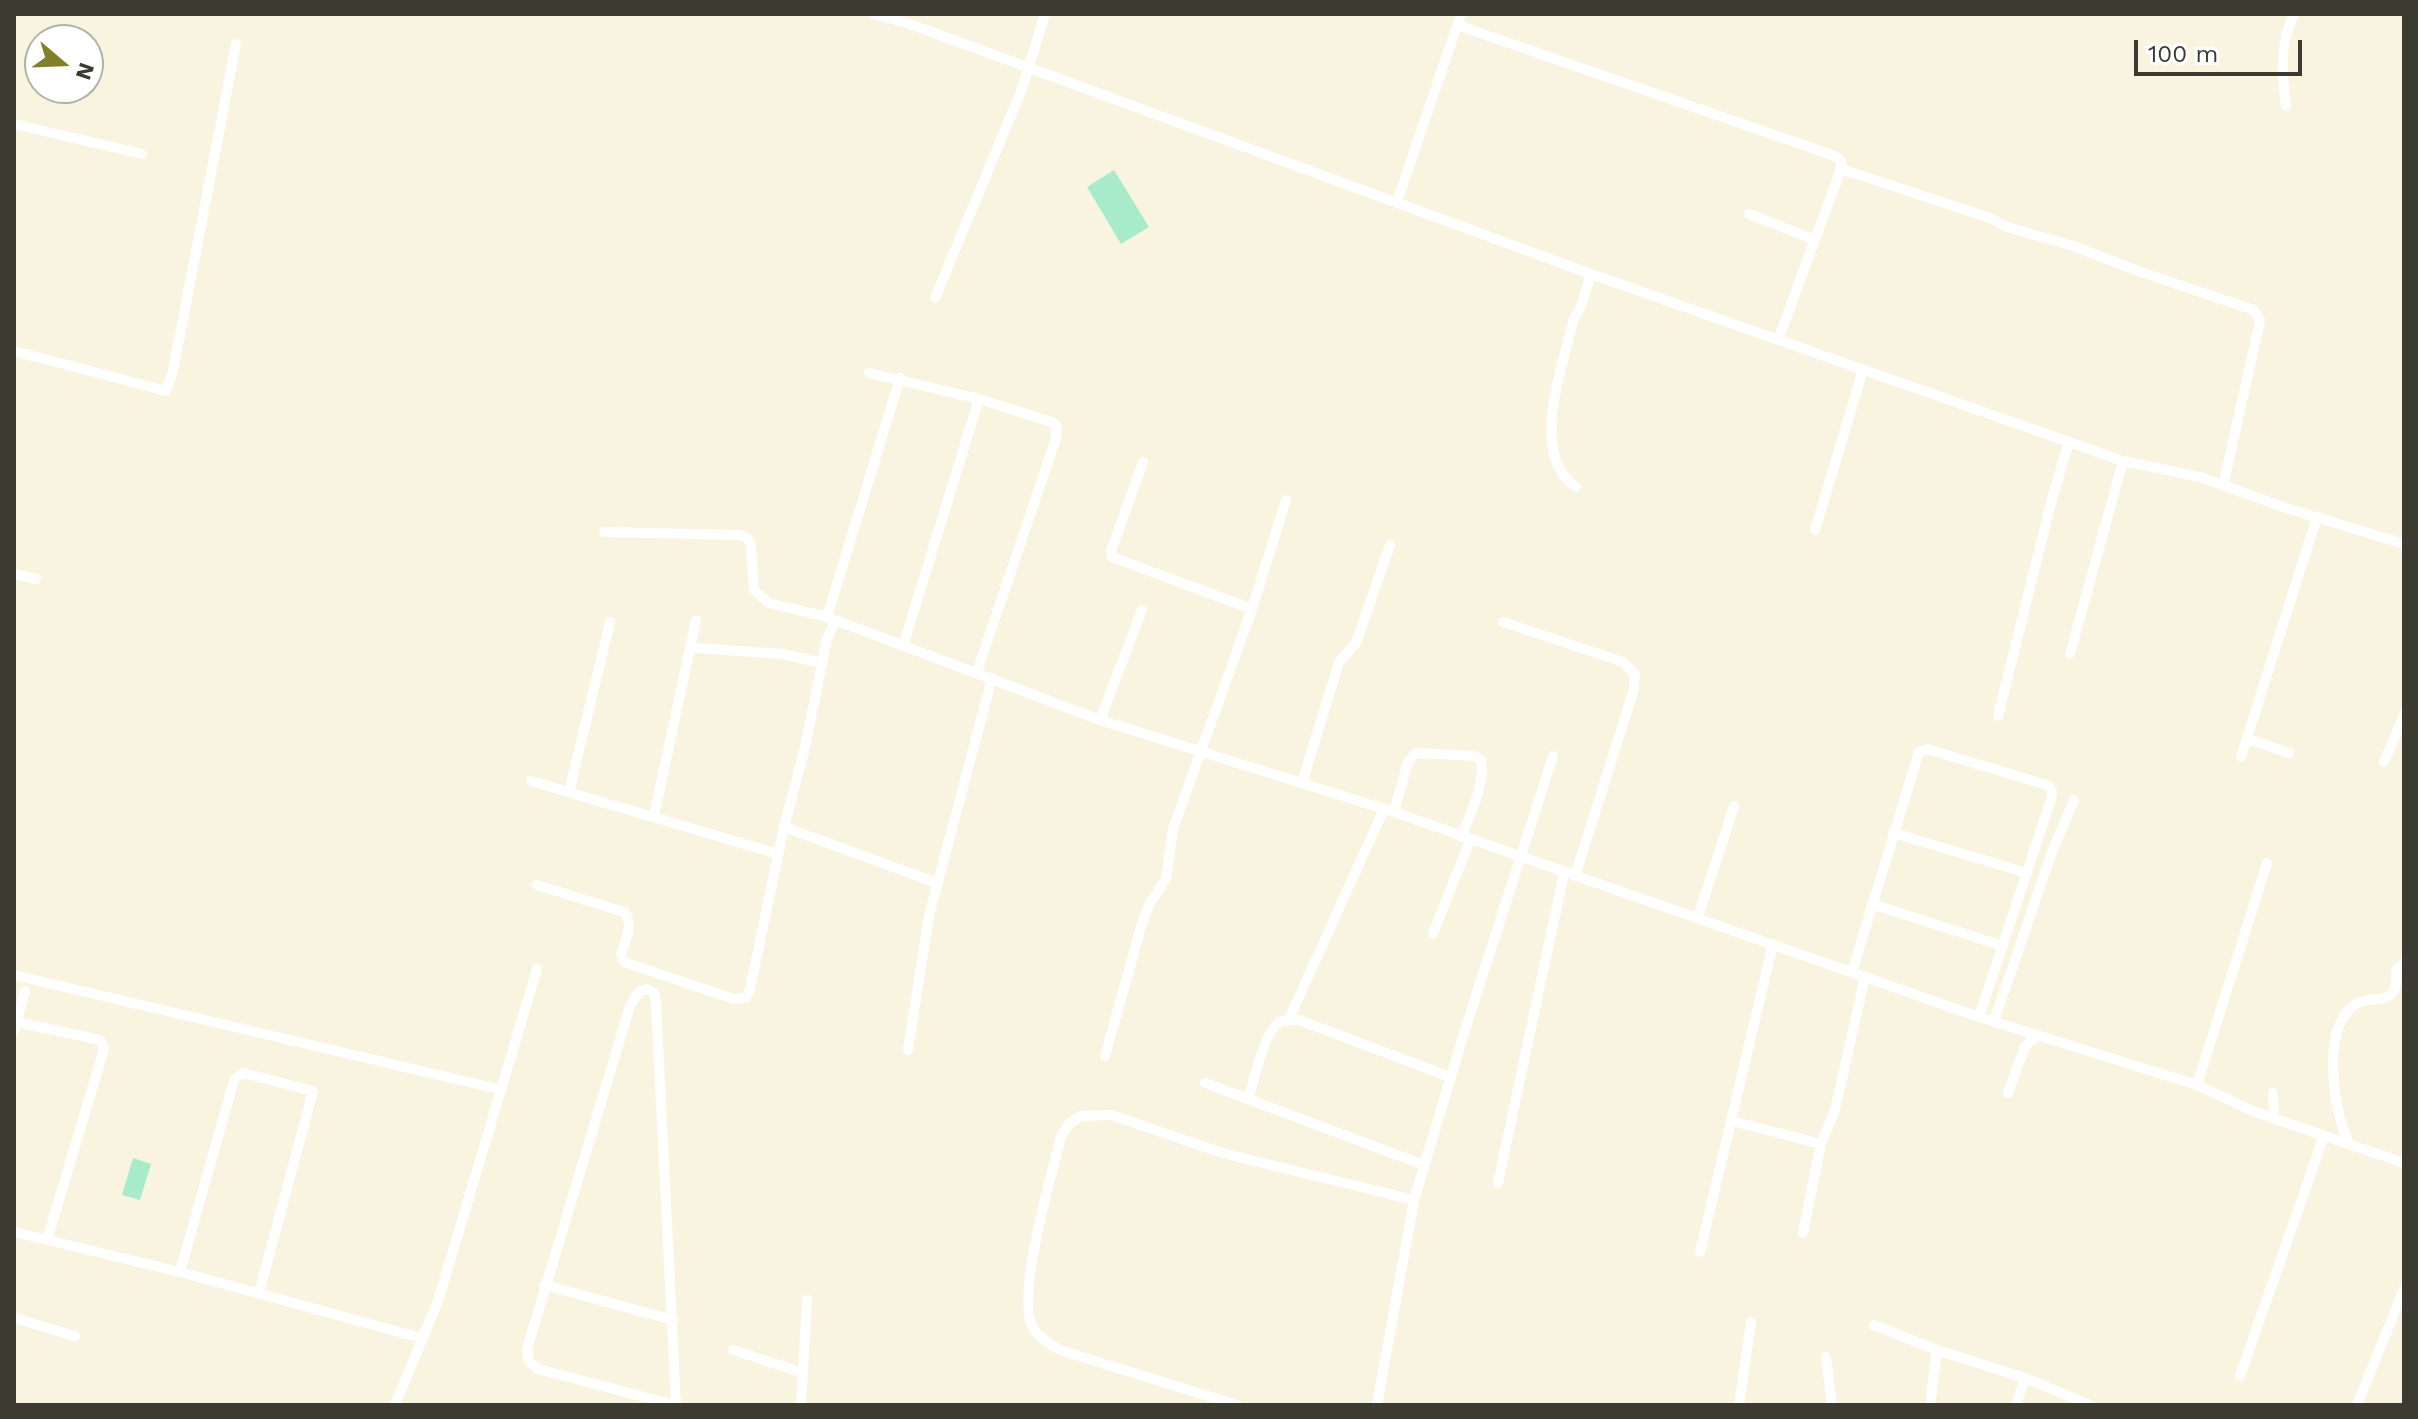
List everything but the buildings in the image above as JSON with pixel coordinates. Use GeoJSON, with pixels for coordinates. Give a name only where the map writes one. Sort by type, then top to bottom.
{"type":"FeatureCollection","features":[{"type":"Feature","properties":{"kind":"street"},"geometry":{"type":"LineString","coordinates":[[874,14],[908,18],[1024,69],[1591,274],[2123,461],[2200,477],[2404,544]]}},
{"type":"Feature","properties":{"kind":"street"},"geometry":{"type":"LineString","coordinates":[[935,298],[1045,14]]}},
{"type":"Feature","properties":{"kind":"street"},"geometry":{"type":"LineString","coordinates":[[2286,106],[2281,63],[2288,25],[2294,14]]}},
{"type":"Feature","properties":{"kind":"street"},"geometry":{"type":"LineString","coordinates":[[1397,202],[1459,20],[1835,156],[1841,161],[1841,169],[1778,340]]}},
{"type":"Feature","properties":{"kind":"street"},"geometry":{"type":"LineString","coordinates":[[14,351],[166,391],[236,44]]}},
{"type":"Feature","properties":{"kind":"street"},"geometry":{"type":"LineString","coordinates":[[14,124],[142,154]]}},
{"type":"Feature","properties":{"kind":"street"},"geometry":{"type":"LineString","coordinates":[[1841,169],[2254,310],[2260,321],[2223,486]]}},
{"type":"Feature","properties":{"kind":"street"},"geometry":{"type":"LineString","coordinates":[[1749,214],[1815,240]]}},
{"type":"Feature","properties":{"kind":"street"},"geometry":{"type":"LineString","coordinates":[[1576,487],[1565,478],[1556,462],[1550,428],[1573,321],[1591,274]]}},
{"type":"Feature","properties":{"kind":"street"},"geometry":{"type":"LineString","coordinates":[[1815,530],[1863,370]]}},
{"type":"Feature","properties":{"kind":"street"},"geometry":{"type":"LineString","coordinates":[[869,373],[979,399],[1057,426],[977,672]]}},
{"type":"Feature","properties":{"kind":"street"},"geometry":{"type":"LineString","coordinates":[[537,885],[624,912],[630,924],[621,954],[624,962],[741,1000],[746,998],[805,747],[831,619],[900,378]]}},
{"type":"Feature","properties":{"kind":"street"},"geometry":{"type":"LineString","coordinates":[[903,646],[979,399]]}},
{"type":"Feature","properties":{"kind":"street"},"geometry":{"type":"LineString","coordinates":[[1998,716],[2069,442]]}},
{"type":"Feature","properties":{"kind":"street"},"geometry":{"type":"LineString","coordinates":[[2070,654],[2123,461]]}},
{"type":"Feature","properties":{"kind":"street"},"geometry":{"type":"LineString","coordinates":[[1143,462],[1111,551],[1112,557],[1252,609]]}},
{"type":"Feature","properties":{"kind":"street"},"geometry":{"type":"LineString","coordinates":[[1105,1056],[1143,920],[1166,879],[1173,829],[1252,609],[1286,500]]}},
{"type":"Feature","properties":{"kind":"street"},"geometry":{"type":"LineString","coordinates":[[2241,757],[2317,517]]}},
{"type":"Feature","properties":{"kind":"street"},"geometry":{"type":"LineString","coordinates":[[604,532],[740,535],[751,544],[752,584],[769,603],[831,619],[1100,720],[1389,810],[1979,1017],[2197,1085],[2255,1112],[2404,1163]]}},
{"type":"Feature","properties":{"kind":"street"},"geometry":{"type":"LineString","coordinates":[[1302,783],[1339,662],[1356,643],[1390,545]]}},
{"type":"Feature","properties":{"kind":"street"},"geometry":{"type":"LineString","coordinates":[[14,574],[36,579]]}},
{"type":"Feature","properties":{"kind":"street"},"geometry":{"type":"LineString","coordinates":[[1100,720],[1142,610]]}},
{"type":"Feature","properties":{"kind":"street"},"geometry":{"type":"LineString","coordinates":[[654,816],[696,620]]}},
{"type":"Feature","properties":{"kind":"street"},"geometry":{"type":"LineString","coordinates":[[569,792],[610,622]]}},
{"type":"Feature","properties":{"kind":"street"},"geometry":{"type":"LineString","coordinates":[[1498,1183],[1569,875],[1634,689],[1635,674],[1623,662],[1503,622]]}},
{"type":"Feature","properties":{"kind":"street"},"geometry":{"type":"LineString","coordinates":[[696,648],[782,654],[822,663]]}},
{"type":"Feature","properties":{"kind":"street"},"geometry":{"type":"LineString","coordinates":[[908,1050],[923,946],[937,883],[992,678]]}},
{"type":"Feature","properties":{"kind":"street"},"geometry":{"type":"LineString","coordinates":[[2384,762],[2404,715]]}},
{"type":"Feature","properties":{"kind":"street"},"geometry":{"type":"LineString","coordinates":[[2248,739],[2289,753]]}},
{"type":"Feature","properties":{"kind":"street"},"geometry":{"type":"LineString","coordinates":[[1852,972],[1917,754],[1927,749],[2050,787],[2052,796],[1979,1017]]}},
{"type":"Feature","properties":{"kind":"street"},"geometry":{"type":"LineString","coordinates":[[1289,1019],[1389,810],[1411,757],[1421,751],[1474,756],[1481,760],[1482,767],[1466,839],[1433,934]]}},
{"type":"Feature","properties":{"kind":"street"},"geometry":{"type":"LineString","coordinates":[[1377,1405],[1414,1200],[1553,756]]}},
{"type":"Feature","properties":{"kind":"street"},"geometry":{"type":"LineString","coordinates":[[531,781],[778,854]]}},
{"type":"Feature","properties":{"kind":"street"},"geometry":{"type":"LineString","coordinates":[[1994,1021],[2052,852],[2074,800]]}},
{"type":"Feature","properties":{"kind":"street"},"geometry":{"type":"LineString","coordinates":[[1698,917],[1734,806]]}},
{"type":"Feature","properties":{"kind":"street"},"geometry":{"type":"LineString","coordinates":[[784,827],[937,883]]}},
{"type":"Feature","properties":{"kind":"street"},"geometry":{"type":"LineString","coordinates":[[1893,833],[2027,873]]}},
{"type":"Feature","properties":{"kind":"street"},"geometry":{"type":"LineString","coordinates":[[2197,1085],[2267,863]]}},
{"type":"Feature","properties":{"kind":"street"},"geometry":{"type":"LineString","coordinates":[[1872,904],[2003,946]]}},
{"type":"Feature","properties":{"kind":"street"},"geometry":{"type":"LineString","coordinates":[[1700,1252],[1773,944]]}},
{"type":"Feature","properties":{"kind":"street"},"geometry":{"type":"LineString","coordinates":[[2349,1144],[2335,1097],[2334,1073],[2339,1029],[2352,1007],[2395,991],[2398,984],[2396,970],[2404,963]]}},
{"type":"Feature","properties":{"kind":"street"},"geometry":{"type":"LineString","coordinates":[[395,1405],[438,1301],[537,969]]}},
{"type":"Feature","properties":{"kind":"street"},"geometry":{"type":"LineString","coordinates":[[14,975],[502,1090]]}},
{"type":"Feature","properties":{"kind":"street"},"geometry":{"type":"LineString","coordinates":[[1803,1233],[1821,1144],[1835,1110],[1865,977]]}},
{"type":"Feature","properties":{"kind":"street"},"geometry":{"type":"LineString","coordinates":[[647,989],[654,993],[656,1003],[673,1320],[676,1405],[538,1369],[529,1361],[527,1349],[544,1285],[630,1006],[639,992],[647,989]]}},
{"type":"Feature","properties":{"kind":"street"},"geometry":{"type":"LineString","coordinates":[[25,991],[15,1027],[100,1040],[104,1049],[47,1240]]}},
{"type":"Feature","properties":{"kind":"street"},"geometry":{"type":"LineString","coordinates":[[1248,1099],[1270,1032],[1281,1021],[1289,1019],[1299,1020],[1450,1077]]}},
{"type":"Feature","properties":{"kind":"street"},"geometry":{"type":"LineString","coordinates":[[2008,1093],[2025,1046],[2037,1036]]}},
{"type":"Feature","properties":{"kind":"street"},"geometry":{"type":"LineString","coordinates":[[180,1272],[234,1080],[243,1073],[313,1091],[259,1293]]}},
{"type":"Feature","properties":{"kind":"street"},"geometry":{"type":"LineString","coordinates":[[1205,1083],[1424,1165]]}},
{"type":"Feature","properties":{"kind":"street"},"geometry":{"type":"LineString","coordinates":[[2273,1093],[2274,1118]]}},
{"type":"Feature","properties":{"kind":"street"},"geometry":{"type":"LineString","coordinates":[[1237,1405],[1063,1351],[1051,1345],[1033,1328],[1028,1295],[1033,1256],[1061,1137],[1069,1124],[1081,1116],[1111,1115],[1226,1154],[1414,1200]]}},
{"type":"Feature","properties":{"kind":"street"},"geometry":{"type":"LineString","coordinates":[[1732,1121],[1821,1144]]}},
{"type":"Feature","properties":{"kind":"street"},"geometry":{"type":"LineString","coordinates":[[2240,1376],[2324,1136]]}},
{"type":"Feature","properties":{"kind":"street"},"geometry":{"type":"LineString","coordinates":[[15,1235],[180,1272],[421,1338]]}},
{"type":"Feature","properties":{"kind":"street"},"geometry":{"type":"LineString","coordinates":[[544,1285],[673,1320]]}},
{"type":"Feature","properties":{"kind":"street"},"geometry":{"type":"LineString","coordinates":[[2357,1405],[2404,1289]]}},
{"type":"Feature","properties":{"kind":"street"},"geometry":{"type":"LineString","coordinates":[[801,1405],[807,1300]]}},
{"type":"Feature","properties":{"kind":"street"},"geometry":{"type":"LineString","coordinates":[[14,1318],[75,1336]]}},
{"type":"Feature","properties":{"kind":"street"},"geometry":{"type":"LineString","coordinates":[[1739,1405],[1751,1322]]}},
{"type":"Feature","properties":{"kind":"street"},"geometry":{"type":"LineString","coordinates":[[1874,1325],[1937,1350],[2025,1378],[2090,1405]]}},
{"type":"Feature","properties":{"kind":"street"},"geometry":{"type":"LineString","coordinates":[[733,1350],[803,1373]]}},
{"type":"Feature","properties":{"kind":"street"},"geometry":{"type":"LineString","coordinates":[[1930,1405],[1937,1350]]}},
{"type":"Feature","properties":{"kind":"street"},"geometry":{"type":"LineString","coordinates":[[1826,1357],[1832,1405]]}},
{"type":"Feature","properties":{"kind":"street"},"geometry":{"type":"LineString","coordinates":[[2016,1405],[2025,1378]]}},
{"type":"Feature","properties":{"kind":"green space"},"geometry":{"type":"Polygon","coordinates":[[[1114,170],[1149,227],[1121,244],[1087,187],[1114,170]]]}},
{"type":"Feature","properties":{"kind":"green space"},"geometry":{"type":"Polygon","coordinates":[[[133,1158],[151,1164],[140,1200],[122,1195],[133,1158]]]}}]}
